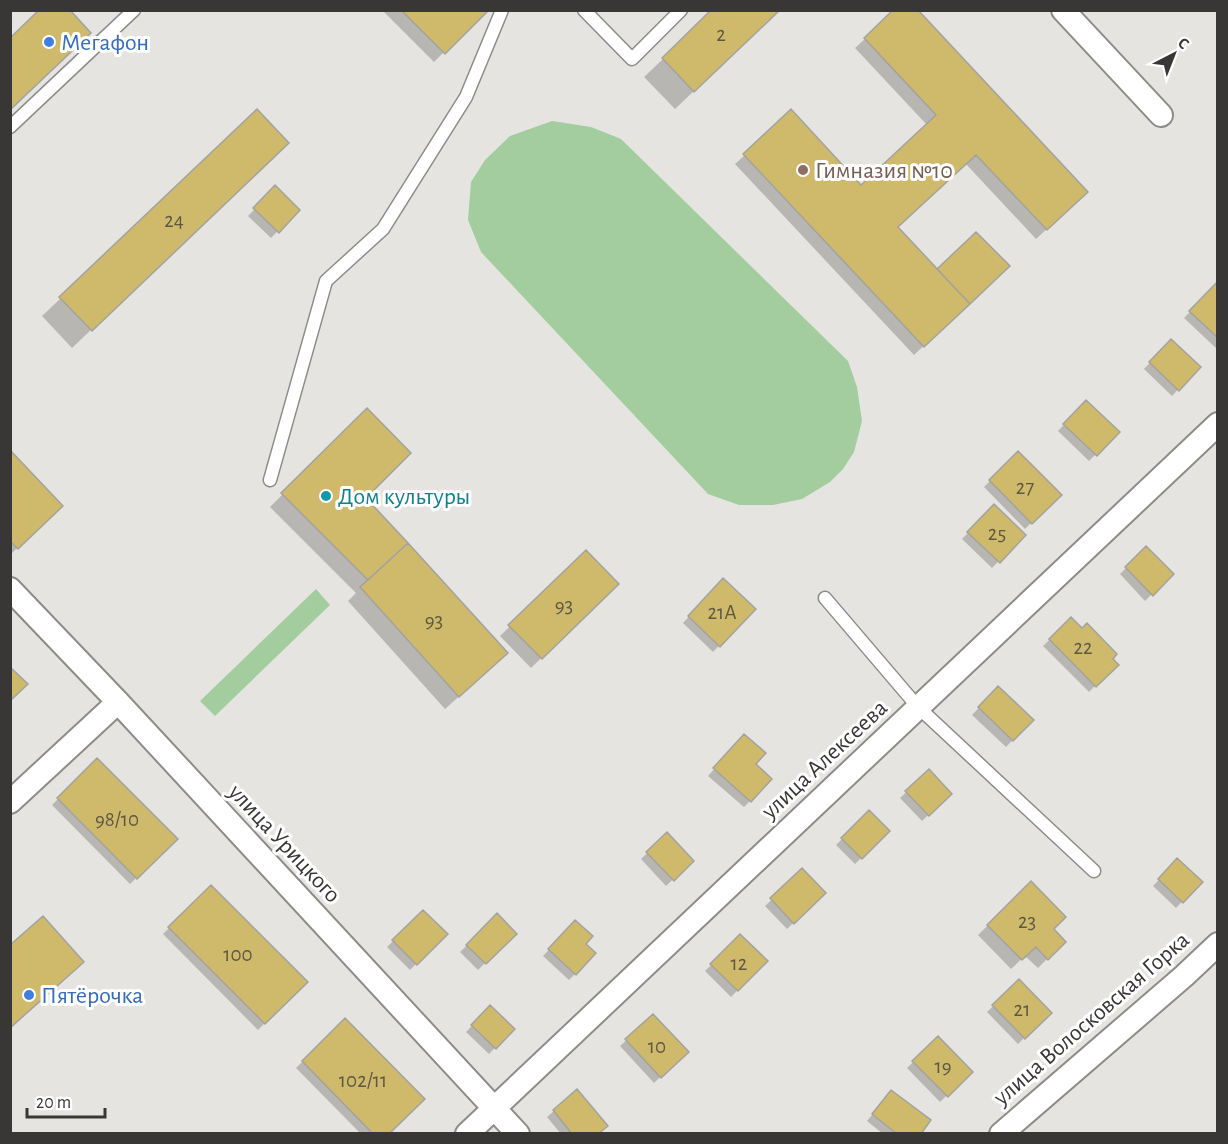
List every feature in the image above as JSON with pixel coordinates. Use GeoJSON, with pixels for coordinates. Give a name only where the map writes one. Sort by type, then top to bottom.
{"type":"FeatureCollection","features":[{"type":"Feature","properties":{"kind":"street"},"geometry":{"type":"LineString","coordinates":[[1063,10],[1161,115]]}},
{"type":"Feature","properties":{"kind":"street","name":"улица Алексеева"},"geometry":{"type":"LineString","coordinates":[[467,1134],[1218,424]]}},
{"type":"Feature","properties":{"kind":"street","name":"улица Урицкого"},"geometry":{"type":"LineString","coordinates":[[10,589],[118,702],[518,1134]]}},
{"type":"Feature","properties":{"kind":"street"},"geometry":{"type":"LineString","coordinates":[[10,802],[118,702]]}},
{"type":"Feature","properties":{"kind":"street","name":"улица Волосковская Горка"},"geometry":{"type":"LineString","coordinates":[[1000,1134],[1218,944]]}},
{"type":"Feature","properties":{"kind":"lane"},"geometry":{"type":"LineString","coordinates":[[10,127],[134,10]]}},
{"type":"Feature","properties":{"kind":"lane"},"geometry":{"type":"LineString","coordinates":[[270,480],[326,281],[383,229],[466,97],[502,10]]}},
{"type":"Feature","properties":{"kind":"lane"},"geometry":{"type":"LineString","coordinates":[[584,10],[632,59],[681,10]]}},
{"type":"Feature","properties":{"kind":"lane"},"geometry":{"type":"LineString","coordinates":[[825,598],[918,707],[1094,871]]}},
{"type":"Feature","properties":{"kind":"green space"},"geometry":{"type":"Polygon","coordinates":[[[552,121],[591,127],[621,139],[848,361],[857,387],[862,421],[854,452],[843,469],[830,482],[802,499],[773,505],[739,505],[708,494],[481,252],[468,220],[471,182],[485,160],[510,136],[552,121]]]}},
{"type":"Feature","properties":{"kind":"green space"},"geometry":{"type":"Polygon","coordinates":[[[316,589],[330,605],[215,716],[200,701],[316,589]]]}},
{"type":"Feature","properties":{"kind":"building"},"geometry":{"type":"Polygon","coordinates":[[[39,10],[70,10],[91,33],[10,110],[10,38],[39,10]]]}},
{"type":"Feature","properties":{"kind":"building"},"geometry":{"type":"Polygon","coordinates":[[[401,10],[487,10],[488,11],[445,54],[401,10]]]}},
{"type":"Feature","properties":{"kind":"building"},"geometry":{"type":"Polygon","coordinates":[[[711,10],[780,10],[694,92],[662,58],[711,10]]]}},
{"type":"Feature","properties":{"kind":"building","name":"Гимназия №10"},"geometry":{"type":"Polygon","coordinates":[[[893,10],[918,10],[1088,192],[1047,230],[976,155],[898,227],[970,304],[924,347],[743,154],[791,109],[861,185],[936,115],[864,38],[893,10]]]}},
{"type":"Feature","properties":{"kind":"building"},"geometry":{"type":"Polygon","coordinates":[[[257,109],[289,143],[92,331],[59,297],[257,109]]]}},
{"type":"Feature","properties":{"kind":"building"},"geometry":{"type":"Polygon","coordinates":[[[275,185],[300,210],[279,233],[253,208],[275,185]]]}},
{"type":"Feature","properties":{"kind":"building"},"geometry":{"type":"Polygon","coordinates":[[[976,232],[1010,266],[970,304],[937,269],[976,232]]]}},
{"type":"Feature","properties":{"kind":"building"},"geometry":{"type":"Polygon","coordinates":[[[1218,281],[1218,338],[1189,311],[1218,281]]]}},
{"type":"Feature","properties":{"kind":"building"},"geometry":{"type":"Polygon","coordinates":[[[1171,339],[1201,367],[1179,391],[1149,362],[1171,339]]]}},
{"type":"Feature","properties":{"kind":"building"},"geometry":{"type":"Polygon","coordinates":[[[1086,400],[1120,432],[1097,456],[1063,424],[1086,400]]]}},
{"type":"Feature","properties":{"kind":"building","name":"Дом культуры"},"geometry":{"type":"Polygon","coordinates":[[[367,408],[411,453],[366,498],[408,543],[368,580],[281,493],[367,408]]]}},
{"type":"Feature","properties":{"kind":"building"},"geometry":{"type":"Polygon","coordinates":[[[10,450],[63,506],[18,549],[10,541],[10,450]]]}},
{"type":"Feature","properties":{"kind":"building"},"geometry":{"type":"Polygon","coordinates":[[[1018,451],[1062,495],[1032,524],[989,480],[1018,451]]]}},
{"type":"Feature","properties":{"kind":"building"},"geometry":{"type":"Polygon","coordinates":[[[994,504],[1026,535],[1000,563],[967,532],[994,504]]]}},
{"type":"Feature","properties":{"kind":"building"},"geometry":{"type":"Polygon","coordinates":[[[408,543],[508,653],[459,697],[360,587],[408,543]]]}},
{"type":"Feature","properties":{"kind":"building"},"geometry":{"type":"Polygon","coordinates":[[[1146,546],[1174,574],[1153,596],[1125,567],[1146,546]]]}},
{"type":"Feature","properties":{"kind":"building"},"geometry":{"type":"Polygon","coordinates":[[[586,550],[619,584],[542,659],[508,625],[586,550]]]}},
{"type":"Feature","properties":{"kind":"building"},"geometry":{"type":"Polygon","coordinates":[[[723,578],[756,609],[720,647],[688,616],[723,578]]]}},
{"type":"Feature","properties":{"kind":"building"},"geometry":{"type":"Polygon","coordinates":[[[1071,617],[1082,628],[1087,623],[1117,654],[1113,659],[1119,665],[1096,687],[1049,639],[1071,617]]]}},
{"type":"Feature","properties":{"kind":"building"},"geometry":{"type":"Polygon","coordinates":[[[10,667],[28,684],[10,701],[10,667]]]}},
{"type":"Feature","properties":{"kind":"building"},"geometry":{"type":"Polygon","coordinates":[[[998,686],[1034,720],[1013,741],[978,707],[998,686]]]}},
{"type":"Feature","properties":{"kind":"building"},"geometry":{"type":"Polygon","coordinates":[[[744,734],[766,753],[756,764],[772,779],[751,802],[713,768],[744,734]]]}},
{"type":"Feature","properties":{"kind":"building"},"geometry":{"type":"Polygon","coordinates":[[[97,758],[178,839],[137,879],[57,798],[97,758]]]}},
{"type":"Feature","properties":{"kind":"building"},"geometry":{"type":"Polygon","coordinates":[[[929,769],[952,794],[929,816],[905,791],[929,769]]]}},
{"type":"Feature","properties":{"kind":"building"},"geometry":{"type":"Polygon","coordinates":[[[869,810],[890,831],[862,859],[841,838],[869,810]]]}},
{"type":"Feature","properties":{"kind":"building"},"geometry":{"type":"Polygon","coordinates":[[[667,832],[694,861],[674,881],[646,852],[667,832]]]}},
{"type":"Feature","properties":{"kind":"building"},"geometry":{"type":"Polygon","coordinates":[[[1177,858],[1203,882],[1183,903],[1158,879],[1177,858]]]}},
{"type":"Feature","properties":{"kind":"building"},"geometry":{"type":"Polygon","coordinates":[[[802,868],[826,893],[794,924],[770,898],[802,868]]]}},
{"type":"Feature","properties":{"kind":"building"},"geometry":{"type":"Polygon","coordinates":[[[1031,881],[1066,917],[1054,929],[1066,942],[1048,960],[1036,947],[1022,960],[987,925],[1031,881]]]}},
{"type":"Feature","properties":{"kind":"building"},"geometry":{"type":"Polygon","coordinates":[[[211,885],[308,982],[265,1024],[168,927],[211,885]]]}},
{"type":"Feature","properties":{"kind":"building"},"geometry":{"type":"Polygon","coordinates":[[[423,910],[448,934],[417,965],[392,940],[423,910]]]}},
{"type":"Feature","properties":{"kind":"building"},"geometry":{"type":"Polygon","coordinates":[[[497,913],[517,934],[486,964],[466,945],[497,913]]]}},
{"type":"Feature","properties":{"kind":"building","name":"Пятёрочка"},"geometry":{"type":"Polygon","coordinates":[[[43,916],[84,962],[10,1028],[10,945],[43,916]]]}},
{"type":"Feature","properties":{"kind":"building"},"geometry":{"type":"Polygon","coordinates":[[[575,920],[593,936],[586,944],[596,953],[576,975],[548,949],[575,920]]]}},
{"type":"Feature","properties":{"kind":"building"},"geometry":{"type":"Polygon","coordinates":[[[740,934],[768,961],[738,991],[710,964],[740,934]]]}},
{"type":"Feature","properties":{"kind":"building"},"geometry":{"type":"Polygon","coordinates":[[[1019,979],[1052,1013],[1025,1039],[992,1005],[1019,979]]]}},
{"type":"Feature","properties":{"kind":"building"},"geometry":{"type":"Polygon","coordinates":[[[490,1005],[515,1029],[496,1049],[471,1025],[490,1005]]]}},
{"type":"Feature","properties":{"kind":"building"},"geometry":{"type":"Polygon","coordinates":[[[653,1014],[689,1052],[661,1078],[625,1039],[653,1014]]]}},
{"type":"Feature","properties":{"kind":"building"},"geometry":{"type":"Polygon","coordinates":[[[345,1018],[425,1099],[389,1134],[373,1134],[302,1061],[345,1018]]]}},
{"type":"Feature","properties":{"kind":"building"},"geometry":{"type":"Polygon","coordinates":[[[938,1036],[973,1072],[948,1097],[912,1061],[938,1036]]]}},
{"type":"Feature","properties":{"kind":"building"},"geometry":{"type":"Polygon","coordinates":[[[577,1089],[608,1126],[598,1134],[572,1134],[553,1110],[577,1089]]]}},
{"type":"Feature","properties":{"kind":"building"},"geometry":{"type":"Polygon","coordinates":[[[891,1090],[931,1120],[921,1134],[897,1134],[872,1114],[891,1090]]]}},
{"type":"Feature","properties":{"kind":"place","name":"Мегафон"},"geometry":{"type":"Point","coordinates":[49,42]}},
{"type":"Feature","properties":{"kind":"place","name":"Гимназия №10"},"geometry":{"type":"Point","coordinates":[803,170]}},
{"type":"Feature","properties":{"kind":"place","name":"Дом культуры"},"geometry":{"type":"Point","coordinates":[326,496]}},
{"type":"Feature","properties":{"kind":"place","name":"Пятёрочка"},"geometry":{"type":"Point","coordinates":[29,995]}}]}
